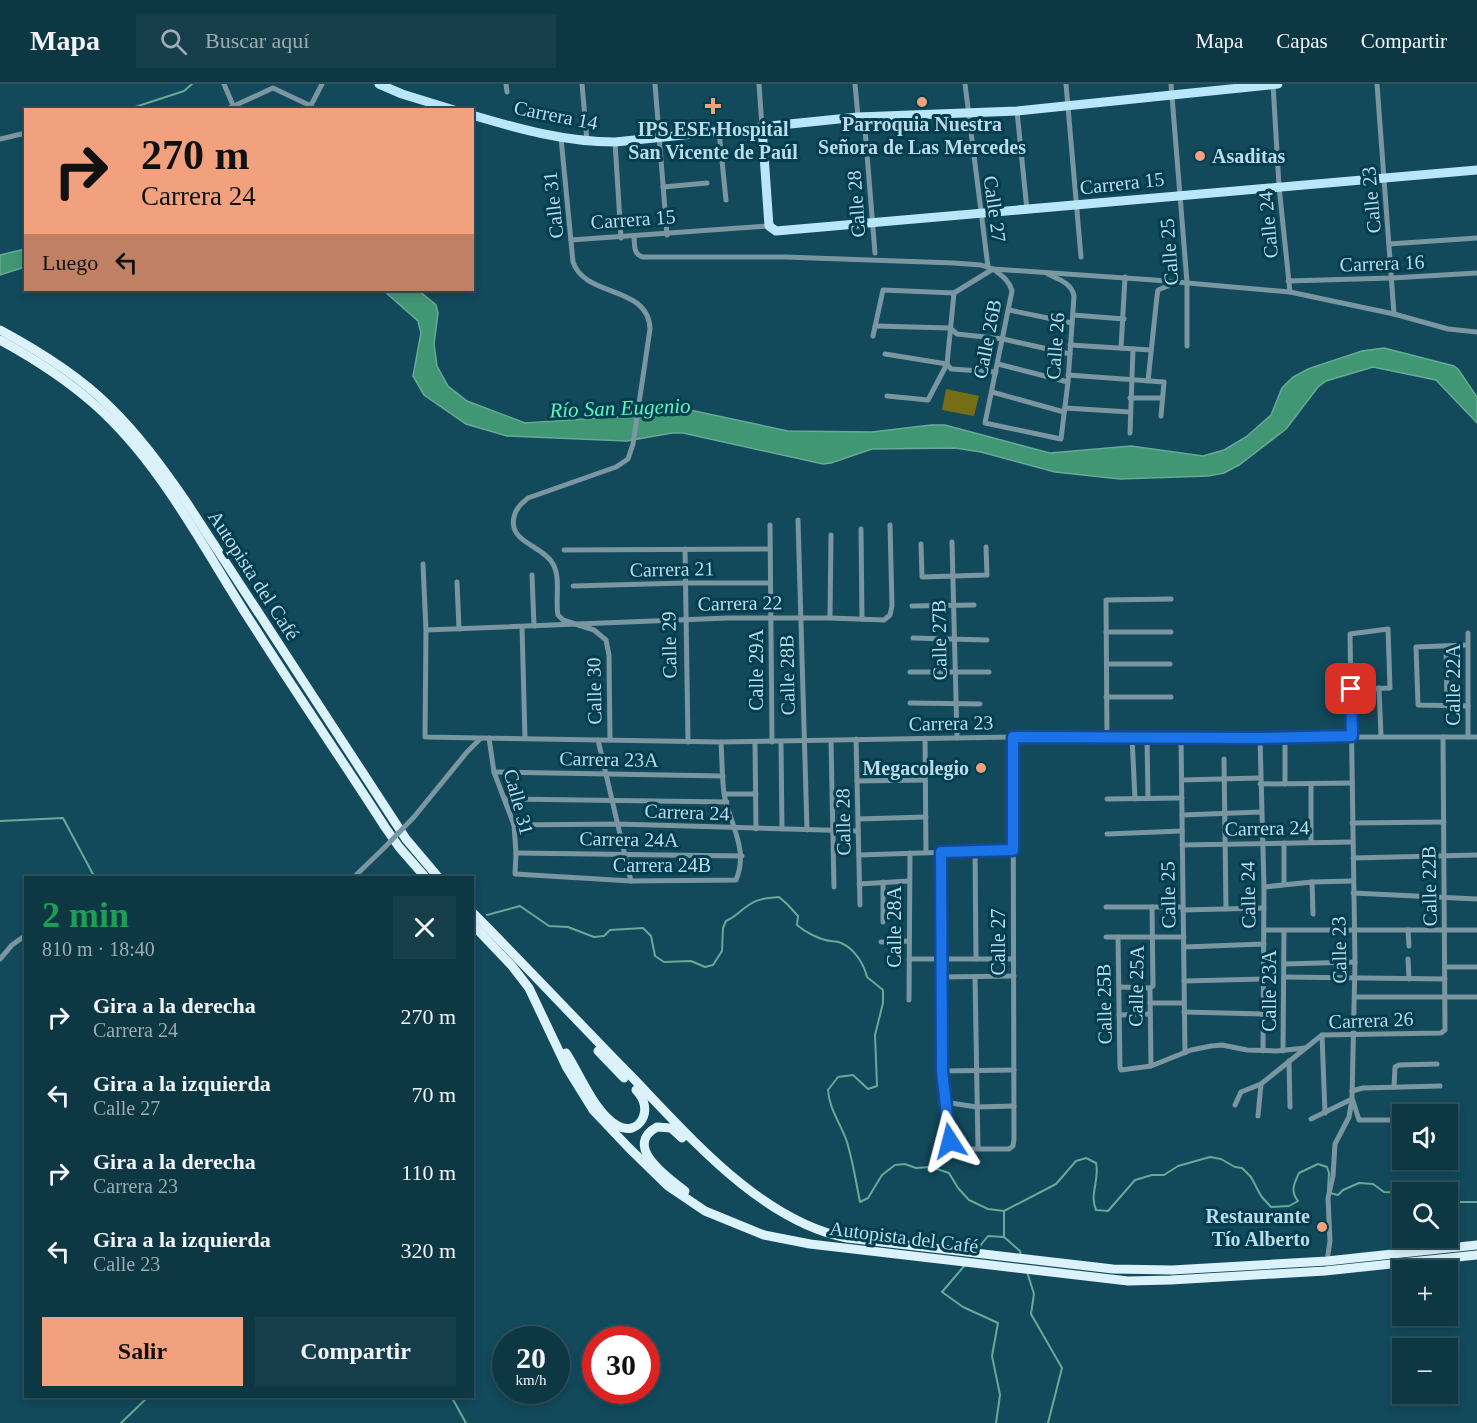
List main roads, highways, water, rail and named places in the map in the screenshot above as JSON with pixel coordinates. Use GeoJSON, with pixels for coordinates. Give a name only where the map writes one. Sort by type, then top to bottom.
{"type":"FeatureCollection","features":[{"type":"Feature","properties":{"kind":"highway","name":"Autopista del Café"},"geometry":{"type":"LineString","coordinates":[[0,330],[48,358],[91,390],[123,420],[150,453],[185,500],[406,839],[437,876]]}},
{"type":"Feature","properties":{"kind":"highway","name":"Autopista del Café"},"geometry":{"type":"LineString","coordinates":[[0,340],[82,393],[134,445],[180,508],[248,619],[385,827],[403,853],[424,876]]}},
{"type":"Feature","properties":{"kind":"highway","name":"Autopista del Café"},"geometry":{"type":"LineString","coordinates":[[474,914],[707,1154],[775,1208],[807,1227],[847,1238],[1113,1269],[1172,1270],[1327,1261],[1477,1245]]}},
{"type":"Feature","properties":{"kind":"highway","name":"Autopista del Café"},"geometry":{"type":"LineString","coordinates":[[474,926],[529,988],[567,1068],[603,1121],[668,1186],[694,1205],[764,1234],[810,1244],[1128,1281],[1171,1281],[1313,1272],[1477,1256]]}},
{"type":"Feature","properties":{"kind":"highway"},"geometry":{"type":"LineString","coordinates":[[545,1021],[603,1112],[618,1126],[633,1127],[643,1119],[644,1100],[592,1044],[567,1010]]}},
{"type":"Feature","properties":{"kind":"highway"},"geometry":{"type":"LineString","coordinates":[[764,1234],[745,1228],[705,1204],[667,1176],[645,1154],[647,1135],[657,1127],[671,1128],[708,1163],[775,1208]]}},
{"type":"Feature","properties":{"kind":"main road"},"geometry":{"type":"LineString","coordinates":[[379,84],[402,94],[450,108]]}},
{"type":"Feature","properties":{"kind":"main road","name":"Carrera 14"},"geometry":{"type":"LineString","coordinates":[[474,116],[561,138],[587,142],[615,142],[861,117],[1017,111],[1278,84]]}},
{"type":"Feature","properties":{"kind":"main road","name":"Carrera 15"},"geometry":{"type":"LineString","coordinates":[[762,127],[770,228],[782,231],[1477,170]]}},
{"type":"Feature","properties":{"kind":"waterway"},"geometry":{"type":"LineString","coordinates":[[132,108],[184,91],[192,84]]}},
{"type":"Feature","properties":{"kind":"waterway"},"geometry":{"type":"LineString","coordinates":[[0,821],[63,818],[94,876]]}},
{"type":"Feature","properties":{"kind":"waterway"},"geometry":{"type":"LineString","coordinates":[[487,915],[520,906],[549,926],[568,927],[594,937],[604,936],[610,930],[643,928],[651,936],[655,956],[664,962],[691,961],[705,967],[713,965],[722,951],[723,928],[726,921],[754,902],[779,897],[798,916],[797,925],[800,928],[818,937],[846,945],[861,962],[867,977],[883,990],[883,1003],[875,1035],[877,1086],[868,1089],[853,1075],[838,1077],[828,1090],[833,1110],[847,1142],[860,1202],[868,1198],[882,1175],[895,1165],[905,1164],[916,1168],[931,1167],[949,1173],[969,1200],[988,1209],[1004,1211],[1056,1184],[1076,1161],[1086,1158],[1096,1163],[1094,1198],[1096,1210],[1108,1211],[1135,1180],[1152,1175],[1164,1175],[1178,1166],[1210,1157],[1242,1168],[1251,1177],[1261,1196],[1271,1207],[1289,1206],[1298,1201],[1293,1191],[1299,1173],[1318,1164],[1327,1167],[1328,1190]]}},
{"type":"Feature","properties":{"kind":"waterway"},"geometry":{"type":"LineString","coordinates":[[1330,1193],[1338,1195],[1343,1190],[1359,1183],[1373,1184],[1384,1192],[1392,1192]]}},
{"type":"Feature","properties":{"kind":"waterway"},"geometry":{"type":"LineString","coordinates":[[1458,1202],[1477,1202]]}},
{"type":"Feature","properties":{"kind":"waterway"},"geometry":{"type":"LineString","coordinates":[[1004,1211],[1004,1237],[1020,1251],[1021,1256]]}},
{"type":"Feature","properties":{"kind":"waterway"},"geometry":{"type":"LineString","coordinates":[[976,1251],[988,1236],[1004,1237]]}},
{"type":"Feature","properties":{"kind":"waterway"},"geometry":{"type":"LineString","coordinates":[[965,1265],[942,1292],[963,1307],[998,1323],[992,1356],[1000,1395],[996,1423]]}},
{"type":"Feature","properties":{"kind":"waterway"},"geometry":{"type":"LineString","coordinates":[[1027,1272],[1034,1294],[1031,1314],[1062,1368],[1048,1423]]}},
{"type":"Feature","properties":{"kind":"waterway"},"geometry":{"type":"LineString","coordinates":[[121,1423],[147,1398]]}},
{"type":"Feature","properties":{"kind":"waterway"},"geometry":{"type":"LineString","coordinates":[[452,1398],[466,1423]]}},
{"type":"Feature","properties":{"kind":"place","name":"Parroquia Nuestra Señora de Las Mercedes"},"geometry":{"type":"Point","coordinates":[922,102]}},
{"type":"Feature","properties":{"kind":"place","name":"IPS ESE Hospital San Vicente de Paúl"},"geometry":{"type":"Point","coordinates":[713,106]}},
{"type":"Feature","properties":{"kind":"place","name":"Asaditas"},"geometry":{"type":"Point","coordinates":[1200,156]}},
{"type":"Feature","properties":{"kind":"place","name":"Megacolegio"},"geometry":{"type":"Point","coordinates":[981,768]}},
{"type":"Feature","properties":{"kind":"place","name":"Restaurante Tío Alberto"},"geometry":{"type":"Point","coordinates":[1322,1227]}},
{"type":"Feature","properties":{"kind":"water label","name":"Río San Eugenio"},"geometry":{"type":"Point","coordinates":[620,408]}}]}
